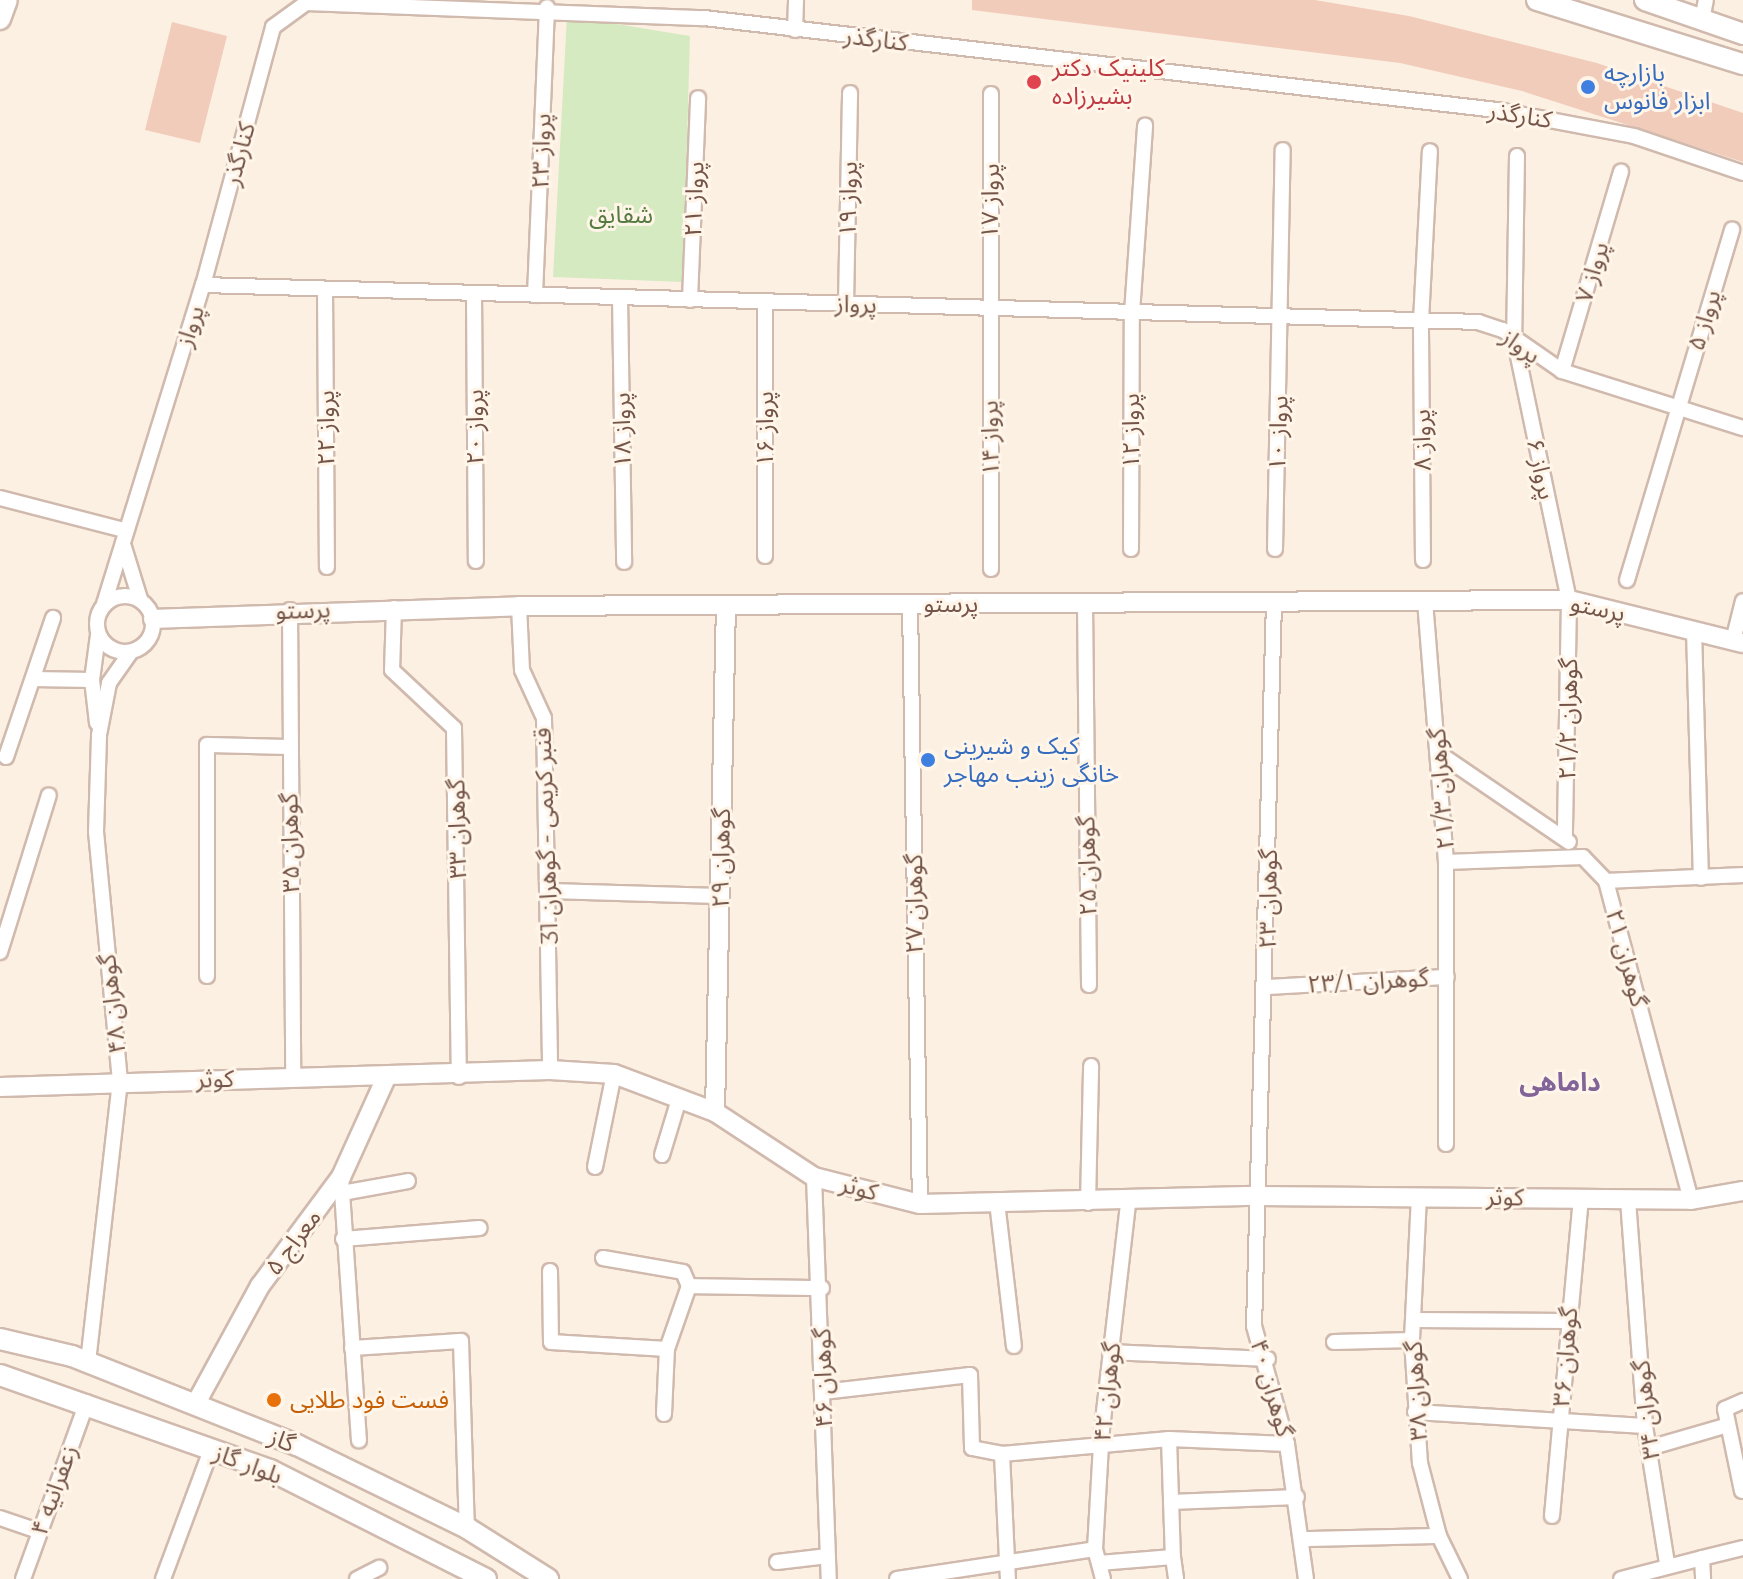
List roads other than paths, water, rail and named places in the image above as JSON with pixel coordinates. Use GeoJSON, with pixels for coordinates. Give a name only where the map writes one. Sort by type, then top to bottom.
{"type":"FeatureCollection","features":[{"type":"Feature","properties":{"kind":"main road"},"geometry":{"type":"LineString","coordinates":[[0,18],[10,0]]}},
{"type":"Feature","properties":{"kind":"main road"},"geometry":{"type":"LineString","coordinates":[[1537,0],[1743,64]]}},
{"type":"Feature","properties":{"kind":"main road"},"geometry":{"type":"LineString","coordinates":[[1645,0],[1704,10],[1743,34]]}},
{"type":"Feature","properties":{"kind":"main road","name":"گاز"},"geometry":{"type":"LineString","coordinates":[[0,1339],[88,1362],[195,1405],[467,1528],[548,1579]]}},
{"type":"Feature","properties":{"kind":"main road","name":"بلوار گاز"},"geometry":{"type":"LineString","coordinates":[[0,1375],[87,1402],[211,1450],[384,1523],[486,1579]]}},
{"type":"Feature","properties":{"kind":"street"},"geometry":{"type":"LineString","coordinates":[[795,30],[796,0]]}},
{"type":"Feature","properties":{"kind":"street","name":"کنارگذر"},"geometry":{"type":"LineString","coordinates":[[203,285],[273,27],[306,3],[547,7],[795,30],[1519,113],[1634,136],[1743,173]]}},
{"type":"Feature","properties":{"kind":"street","name":"پرواز ۲۳"},"geometry":{"type":"LineString","coordinates":[[535,295],[547,7]]}},
{"type":"Feature","properties":{"kind":"street","name":"پرواز ۱۹"},"geometry":{"type":"LineString","coordinates":[[846,304],[850,93]]}},
{"type":"Feature","properties":{"kind":"street","name":"پرواز ۱۷"},"geometry":{"type":"LineString","coordinates":[[988,308],[991,94]]}},
{"type":"Feature","properties":{"kind":"street","name":"پرواز ۲۱"},"geometry":{"type":"LineString","coordinates":[[690,300],[698,98]]}},
{"type":"Feature","properties":{"kind":"street","name":"پرواز ۱۲"},"geometry":{"type":"LineString","coordinates":[[1131,549],[1132,313],[1145,125]]}},
{"type":"Feature","properties":{"kind":"street","name":"پرواز ۱۰"},"geometry":{"type":"LineString","coordinates":[[1275,549],[1283,150]]}},
{"type":"Feature","properties":{"kind":"street","name":"پرواز ۸"},"geometry":{"type":"LineString","coordinates":[[1423,560],[1421,321],[1430,151]]}},
{"type":"Feature","properties":{"kind":"street","name":"پرواز ۶"},"geometry":{"type":"LineString","coordinates":[[1517,156],[1514,337],[1569,600]]}},
{"type":"Feature","properties":{"kind":"street","name":"پرواز ۷"},"geometry":{"type":"LineString","coordinates":[[1562,371],[1621,172]]}},
{"type":"Feature","properties":{"kind":"street","name":"پرواز ۵"},"geometry":{"type":"LineString","coordinates":[[1627,580],[1732,229]]}},
{"type":"Feature","properties":{"kind":"street","name":"پرواز"},"geometry":{"type":"LineString","coordinates":[[104,604],[124,530],[203,285],[1478,322],[1514,337],[1562,371],[1677,410],[1743,428]]}},
{"type":"Feature","properties":{"kind":"street","name":"پرواز ۲۲"},"geometry":{"type":"LineString","coordinates":[[325,289],[327,567]]}},
{"type":"Feature","properties":{"kind":"street","name":"پرواز ۲۰"},"geometry":{"type":"LineString","coordinates":[[474,293],[476,561]]}},
{"type":"Feature","properties":{"kind":"street","name":"پرواز ۱۸"},"geometry":{"type":"LineString","coordinates":[[620,297],[624,562]]}},
{"type":"Feature","properties":{"kind":"street","name":"پرواز ۱۶"},"geometry":{"type":"LineString","coordinates":[[765,302],[765,556]]}},
{"type":"Feature","properties":{"kind":"street","name":"پرواز ۱۴"},"geometry":{"type":"LineString","coordinates":[[988,308],[991,569]]}},
{"type":"Feature","properties":{"kind":"street"},"geometry":{"type":"LineString","coordinates":[[0,498],[124,530],[124,556],[140,599],[153,619],[144,645],[131,652],[112,649],[98,635]]}},
{"type":"Feature","properties":{"kind":"street"},"geometry":{"type":"LineString","coordinates":[[99,735],[92,680],[104,604],[115,597],[140,599]]}},
{"type":"Feature","properties":{"kind":"street","name":"پرستو"},"geometry":{"type":"LineString","coordinates":[[153,619],[290,610],[519,606],[1569,600],[1738,642]]}},
{"type":"Feature","properties":{"kind":"street","name":"گوهران ۲۱/۲"},"geometry":{"type":"LineString","coordinates":[[1565,838],[1569,600]]}},
{"type":"Feature","properties":{"kind":"street","name":"گوهران ۲۱/۳"},"geometry":{"type":"LineString","coordinates":[[1425,601],[1440,754],[1446,862],[1447,977]]}},
{"type":"Feature","properties":{"kind":"street"},"geometry":{"type":"LineString","coordinates":[[1738,642],[1743,601]]}},
{"type":"Feature","properties":{"kind":"street","name":"گوهران ۲۳"},"geometry":{"type":"LineString","coordinates":[[1256,1196],[1266,987],[1274,602]]}},
{"type":"Feature","properties":{"kind":"street","name":"گوهران ۲۵"},"geometry":{"type":"LineString","coordinates":[[1085,603],[1089,985]]}},
{"type":"Feature","properties":{"kind":"street","name":"گوهران ۲۷"},"geometry":{"type":"LineString","coordinates":[[910,604],[920,1204]]}},
{"type":"Feature","properties":{"kind":"street","name":"گوهران ۲۹"},"geometry":{"type":"LineString","coordinates":[[715,1112],[726,605]]}},
{"type":"Feature","properties":{"kind":"street","name":"قنبر کریمی - گوهران 31"},"geometry":{"type":"LineString","coordinates":[[519,606],[522,670],[544,718],[550,1070]]}},
{"type":"Feature","properties":{"kind":"street","name":"گوهران ۳۳"},"geometry":{"type":"LineString","coordinates":[[394,608],[392,670],[454,728],[459,1077]]}},
{"type":"Feature","properties":{"kind":"street","name":"گوهران ۳۵"},"geometry":{"type":"LineString","coordinates":[[290,610],[293,1077]]}},
{"type":"Feature","properties":{"kind":"street"},"geometry":{"type":"LineString","coordinates":[[6,757],[53,618]]}},
{"type":"Feature","properties":{"kind":"street"},"geometry":{"type":"LineString","coordinates":[[1694,630],[1701,878]]}},
{"type":"Feature","properties":{"kind":"street","name":"گوهران ۴۸"},"geometry":{"type":"LineString","coordinates":[[88,1362],[120,1081],[96,832],[99,735],[109,683],[131,652]]}},
{"type":"Feature","properties":{"kind":"street"},"geometry":{"type":"LineString","coordinates":[[33,679],[92,680]]}},
{"type":"Feature","properties":{"kind":"street"},"geometry":{"type":"LineString","coordinates":[[207,976],[207,745],[290,747]]}},
{"type":"Feature","properties":{"kind":"street","name":"گوهران ۲۱"},"geometry":{"type":"LineString","coordinates":[[1440,754],[1565,838],[1606,881],[1691,1200]]}},
{"type":"Feature","properties":{"kind":"street"},"geometry":{"type":"LineString","coordinates":[[0,952],[5,921],[49,795]]}},
{"type":"Feature","properties":{"kind":"street"},"geometry":{"type":"LineString","coordinates":[[1446,862],[1583,857]]}},
{"type":"Feature","properties":{"kind":"street"},"geometry":{"type":"LineString","coordinates":[[1606,881],[1743,875]]}},
{"type":"Feature","properties":{"kind":"street"},"geometry":{"type":"LineString","coordinates":[[549,891],[720,896]]}},
{"type":"Feature","properties":{"kind":"street","name":"گوهران ۲۳/۱"},"geometry":{"type":"LineString","coordinates":[[1266,987],[1447,977],[1446,1144]]}},
{"type":"Feature","properties":{"kind":"street"},"geometry":{"type":"LineString","coordinates":[[1088,1203],[1091,1066]]}},
{"type":"Feature","properties":{"kind":"street","name":"کوثر"},"geometry":{"type":"LineString","coordinates":[[0,1087],[293,1077],[459,1077],[550,1070],[614,1074],[715,1112],[814,1177],[920,1204],[1128,1204],[1256,1196],[1691,1200],[1743,1191]]}},
{"type":"Feature","properties":{"kind":"street"},"geometry":{"type":"LineString","coordinates":[[595,1167],[614,1074]]}},
{"type":"Feature","properties":{"kind":"street","name":"معراج ۵"},"geometry":{"type":"LineString","coordinates":[[195,1405],[260,1286],[341,1185],[386,1078]]}},
{"type":"Feature","properties":{"kind":"street"},"geometry":{"type":"LineString","coordinates":[[662,1155],[679,1099]]}},
{"type":"Feature","properties":{"kind":"street","name":"گوهران ۴۶"},"geometry":{"type":"LineString","coordinates":[[814,1177],[822,1288],[829,1579]]}},
{"type":"Feature","properties":{"kind":"street"},"geometry":{"type":"LineString","coordinates":[[359,1440],[341,1185],[408,1181]]}},
{"type":"Feature","properties":{"kind":"street","name":"گوهران ۴۰"},"geometry":{"type":"LineString","coordinates":[[1256,1196],[1254,1326],[1268,1359],[1287,1444],[1306,1539],[1306,1579]]}},
{"type":"Feature","properties":{"kind":"street","name":"گوهران ۳۸"},"geometry":{"type":"LineString","coordinates":[[1419,1196],[1412,1340],[1415,1412],[1439,1536],[1460,1579]]}},
{"type":"Feature","properties":{"kind":"street","name":"گوهران ۳۶"},"geometry":{"type":"LineString","coordinates":[[1552,1516],[1581,1199]]}},
{"type":"Feature","properties":{"kind":"street","name":"گوهران ۳۴"},"geometry":{"type":"LineString","coordinates":[[1628,1200],[1645,1426],[1667,1563]]}},
{"type":"Feature","properties":{"kind":"street"},"geometry":{"type":"LineString","coordinates":[[997,1202],[1014,1346]]}},
{"type":"Feature","properties":{"kind":"street","name":"گوهران ۴۲"},"geometry":{"type":"LineString","coordinates":[[1103,1579],[1097,1556],[1100,1451],[1128,1204]]}},
{"type":"Feature","properties":{"kind":"street"},"geometry":{"type":"LineString","coordinates":[[343,1239],[480,1228]]}},
{"type":"Feature","properties":{"kind":"street"},"geometry":{"type":"LineString","coordinates":[[603,1258],[683,1272],[689,1286],[667,1349],[664,1414]]}},
{"type":"Feature","properties":{"kind":"street"},"geometry":{"type":"LineString","coordinates":[[550,1271],[551,1342],[667,1349]]}},
{"type":"Feature","properties":{"kind":"street"},"geometry":{"type":"LineString","coordinates":[[689,1286],[822,1288]]}},
{"type":"Feature","properties":{"kind":"street"},"geometry":{"type":"LineString","coordinates":[[1413,1320],[1568,1321]]}},
{"type":"Feature","properties":{"kind":"street"},"geometry":{"type":"LineString","coordinates":[[1334,1342],[1412,1340]]}},
{"type":"Feature","properties":{"kind":"street"},"geometry":{"type":"LineString","coordinates":[[352,1348],[461,1341],[467,1528]]}},
{"type":"Feature","properties":{"kind":"street"},"geometry":{"type":"LineString","coordinates":[[1110,1352],[1268,1359]]}},
{"type":"Feature","properties":{"kind":"street"},"geometry":{"type":"LineString","coordinates":[[823,1392],[970,1375],[972,1448],[1002,1454],[1100,1451],[1169,1439],[1287,1444]]}},
{"type":"Feature","properties":{"kind":"street"},"geometry":{"type":"LineString","coordinates":[[1742,1491],[1725,1409],[1743,1401]]}},
{"type":"Feature","properties":{"kind":"street","name":"زعفرانیه ۴"},"geometry":{"type":"LineString","coordinates":[[23,1579],[87,1402]]}},
{"type":"Feature","properties":{"kind":"street"},"geometry":{"type":"LineString","coordinates":[[1415,1412],[1645,1426]]}},
{"type":"Feature","properties":{"kind":"street"},"geometry":{"type":"LineString","coordinates":[[1649,1448],[1728,1425]]}},
{"type":"Feature","properties":{"kind":"street"},"geometry":{"type":"LineString","coordinates":[[1169,1439],[1176,1579]]}},
{"type":"Feature","properties":{"kind":"street"},"geometry":{"type":"LineString","coordinates":[[163,1579],[211,1450]]}},
{"type":"Feature","properties":{"kind":"street"},"geometry":{"type":"LineString","coordinates":[[1002,1454],[1003,1561],[1008,1579]]}},
{"type":"Feature","properties":{"kind":"street"},"geometry":{"type":"LineString","coordinates":[[1171,1502],[1297,1497]]}},
{"type":"Feature","properties":{"kind":"street"},"geometry":{"type":"LineString","coordinates":[[0,1518],[38,1531]]}},
{"type":"Feature","properties":{"kind":"street"},"geometry":{"type":"LineString","coordinates":[[1306,1539],[1439,1536]]}},
{"type":"Feature","properties":{"kind":"street"},"geometry":{"type":"LineString","coordinates":[[1621,1579],[1667,1563],[1743,1548]]}},
{"type":"Feature","properties":{"kind":"street"},"geometry":{"type":"LineString","coordinates":[[777,1562],[828,1556]]}},
{"type":"Feature","properties":{"kind":"street"},"geometry":{"type":"LineString","coordinates":[[897,1579],[1003,1561],[1097,1556],[1173,1557]]}},
{"type":"Feature","properties":{"kind":"street"},"geometry":{"type":"LineString","coordinates":[[1702,1558],[1703,1579]]}},
{"type":"Feature","properties":{"kind":"street"},"geometry":{"type":"LineString","coordinates":[[357,1579],[379,1568]]}},
{"type":"Feature","properties":{"kind":"place","name":"کلینیک دکتر بشیرزاده"},"geometry":{"type":"Point","coordinates":[1034,82]}},
{"type":"Feature","properties":{"kind":"place","name":"بازارچه ابزار فانوس"},"geometry":{"type":"Point","coordinates":[1588,87]}},
{"type":"Feature","properties":{"kind":"place","name":"کیک و شیرینی خانگی زینب مهاجر"},"geometry":{"type":"Point","coordinates":[928,760]}},
{"type":"Feature","properties":{"kind":"place","name":"فست فود طلایی"},"geometry":{"type":"Point","coordinates":[274,1400]}},
{"type":"Feature","properties":{"kind":"district","name":"داماهی"},"geometry":{"type":"Point","coordinates":[1560,1083]}},
{"type":"Feature","properties":{"kind":"park label","name":"شقایق"},"geometry":{"type":"Point","coordinates":[621,215]}}]}
